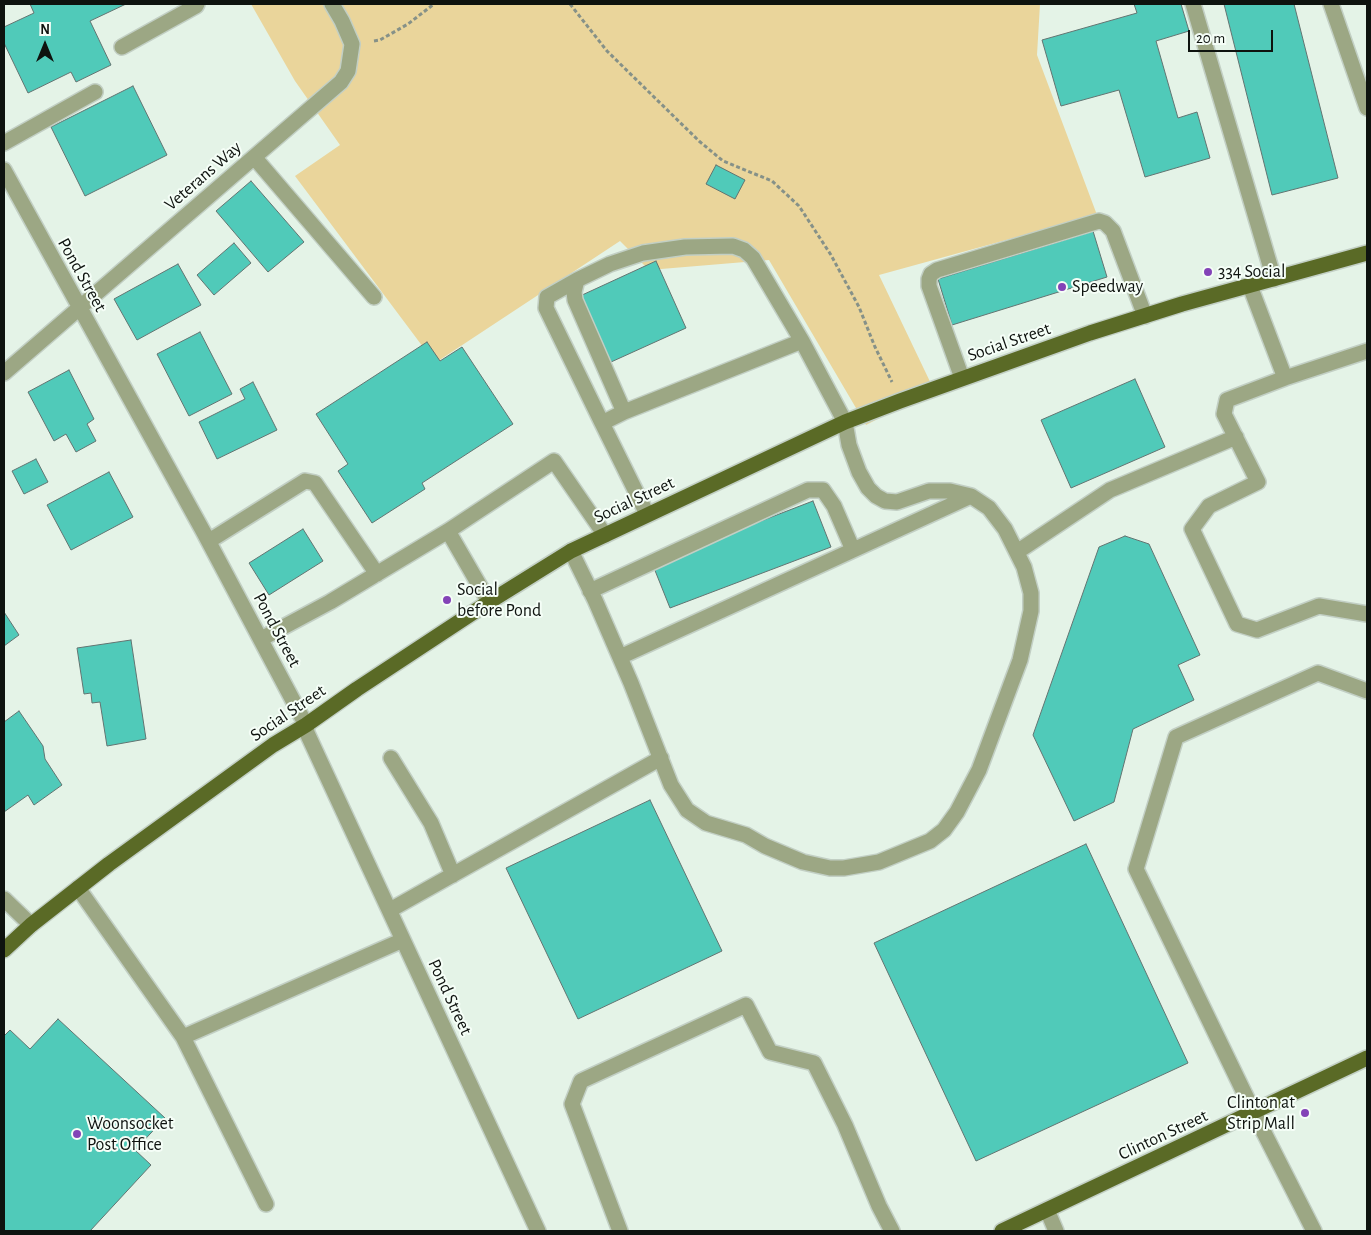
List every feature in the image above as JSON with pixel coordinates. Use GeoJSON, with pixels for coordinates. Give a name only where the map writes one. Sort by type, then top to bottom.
{"type":"FeatureCollection","features":[{"type":"Feature","properties":{"kind":"main road","name":"Social Street"},"geometry":{"type":"LineString","coordinates":[[4,950],[31,925],[78,888],[273,745],[306,725],[489,602],[571,551],[845,422],[900,401],[1090,333],[1367,253]]}},
{"type":"Feature","properties":{"kind":"main road","name":"Clinton Street"},"geometry":{"type":"LineString","coordinates":[[1002,1231],[1367,1058]]}},
{"type":"Feature","properties":{"kind":"street"},"geometry":{"type":"LineString","coordinates":[[122,47],[196,6],[196,4]]}},
{"type":"Feature","properties":{"kind":"street"},"geometry":{"type":"LineString","coordinates":[[332,4],[352,44]]}},
{"type":"Feature","properties":{"kind":"street"},"geometry":{"type":"LineString","coordinates":[[1193,4],[1274,279]]}},
{"type":"Feature","properties":{"kind":"street"},"geometry":{"type":"LineString","coordinates":[[1331,4],[1367,108]]}},
{"type":"Feature","properties":{"kind":"street","name":"Veterans Way"},"geometry":{"type":"LineString","coordinates":[[4,373],[341,82],[348,71],[352,44]]}},
{"type":"Feature","properties":{"kind":"street"},"geometry":{"type":"LineString","coordinates":[[4,143],[95,92]]}},
{"type":"Feature","properties":{"kind":"street"},"geometry":{"type":"LineString","coordinates":[[254,157],[374,297]]}},
{"type":"Feature","properties":{"kind":"street","name":"Pond Street"},"geometry":{"type":"LineString","coordinates":[[4,170],[208,541],[306,725],[307,733],[538,1231]]}},
{"type":"Feature","properties":{"kind":"street"},"geometry":{"type":"LineString","coordinates":[[962,378],[929,286],[931,274],[937,270],[1098,221],[1105,223],[1113,231],[1145,316]]}},
{"type":"Feature","properties":{"kind":"street"},"geometry":{"type":"LineString","coordinates":[[571,551],[620,657],[671,784],[687,810],[706,823],[746,835],[803,862],[830,868],[844,868],[879,862],[930,841],[944,830],[957,812],[979,770],[1020,660],[1031,611],[1031,593],[1024,566],[1005,530],[989,508],[971,496],[950,491],[929,490],[897,502],[884,502],[868,488],[859,472],[845,422],[802,341],[753,258],[744,250],[733,246],[685,247],[643,252],[610,264],[547,297],[546,308],[647,514]]}},
{"type":"Feature","properties":{"kind":"street"},"geometry":{"type":"LineString","coordinates":[[577,280],[574,292],[575,300],[624,412]]}},
{"type":"Feature","properties":{"kind":"street"},"geometry":{"type":"LineString","coordinates":[[1250,286],[1284,378]]}},
{"type":"Feature","properties":{"kind":"street"},"geometry":{"type":"LineString","coordinates":[[602,423],[624,412],[802,341]]}},
{"type":"Feature","properties":{"kind":"street"},"geometry":{"type":"LineString","coordinates":[[1367,351],[1284,378],[1227,400],[1224,414],[1258,482],[1209,506],[1192,530],[1237,624],[1257,630],[1318,606],[1367,614]]}},
{"type":"Feature","properties":{"kind":"street"},"geometry":{"type":"LineString","coordinates":[[1017,552],[1110,490],[1236,437]]}},
{"type":"Feature","properties":{"kind":"street"},"geometry":{"type":"LineString","coordinates":[[261,639],[330,602],[448,531],[554,461],[605,535]]}},
{"type":"Feature","properties":{"kind":"street"},"geometry":{"type":"LineString","coordinates":[[208,541],[304,481],[315,483],[377,574]]}},
{"type":"Feature","properties":{"kind":"street"},"geometry":{"type":"LineString","coordinates":[[590,591],[808,490],[823,490],[834,506],[853,550]]}},
{"type":"Feature","properties":{"kind":"street"},"geometry":{"type":"LineString","coordinates":[[620,657],[971,496]]}},
{"type":"Feature","properties":{"kind":"street"},"geometry":{"type":"LineString","coordinates":[[448,531],[489,602]]}},
{"type":"Feature","properties":{"kind":"street"},"geometry":{"type":"LineString","coordinates":[[1314,1231],[1253,1111],[1136,869],[1176,737],[1318,673],[1367,692]]}},
{"type":"Feature","properties":{"kind":"street"},"geometry":{"type":"LineString","coordinates":[[391,758],[431,823],[453,875]]}},
{"type":"Feature","properties":{"kind":"street"},"geometry":{"type":"LineString","coordinates":[[390,910],[661,758]]}},
{"type":"Feature","properties":{"kind":"street"},"geometry":{"type":"LineString","coordinates":[[78,888],[183,1037],[266,1204]]}},
{"type":"Feature","properties":{"kind":"street"},"geometry":{"type":"LineString","coordinates":[[4,898],[31,925]]}},
{"type":"Feature","properties":{"kind":"street"},"geometry":{"type":"LineString","coordinates":[[183,1037],[403,940]]}},
{"type":"Feature","properties":{"kind":"street"},"geometry":{"type":"LineString","coordinates":[[620,1231],[572,1104],[581,1082],[746,1005],[770,1052],[814,1063],[845,1125],[879,1206],[892,1231]]}},
{"type":"Feature","properties":{"kind":"street"},"geometry":{"type":"LineString","coordinates":[[1047,1210],[1056,1231]]}},
{"type":"Feature","properties":{"kind":"path"},"geometry":{"type":"LineString","coordinates":[[352,44],[380,40],[408,24],[434,4]]}},
{"type":"Feature","properties":{"kind":"path"},"geometry":{"type":"LineString","coordinates":[[570,4],[608,51],[699,141],[723,161],[772,181],[799,206],[831,255],[859,307],[900,401]]}},
{"type":"Feature","properties":{"kind":"shaded area"},"geometry":{"type":"Polygon","coordinates":[[[251,4],[1040,4],[1037,55],[1097,215],[879,275],[934,390],[866,425],[769,260],[649,270],[620,241],[435,363],[295,176],[340,145],[295,81],[251,4]]]}},
{"type":"Feature","properties":{"kind":"building"},"geometry":{"type":"Polygon","coordinates":[[[30,4],[126,4],[90,21],[111,65],[76,82],[71,72],[28,93],[4,43],[4,27],[34,13],[30,4]]]}},
{"type":"Feature","properties":{"kind":"building"},"geometry":{"type":"Polygon","coordinates":[[[1134,4],[1181,4],[1189,31],[1156,41],[1178,118],[1197,112],[1210,158],[1145,177],[1119,90],[1061,106],[1042,40],[1137,13],[1134,4]]]}},
{"type":"Feature","properties":{"kind":"building"},"geometry":{"type":"Polygon","coordinates":[[[1224,4],[1294,4],[1338,178],[1272,195],[1224,4]]]}},
{"type":"Feature","properties":{"kind":"building"},"geometry":{"type":"Polygon","coordinates":[[[133,86],[167,155],[85,196],[51,127],[133,86]]]}},
{"type":"Feature","properties":{"kind":"building"},"geometry":{"type":"Polygon","coordinates":[[[716,165],[745,180],[735,199],[706,184],[716,165]]]}},
{"type":"Feature","properties":{"kind":"building"},"geometry":{"type":"Polygon","coordinates":[[[251,181],[304,242],[268,272],[216,211],[251,181]]]}},
{"type":"Feature","properties":{"kind":"building"},"geometry":{"type":"Polygon","coordinates":[[[1093,231],[1107,277],[952,325],[938,279],[1093,231]]]}},
{"type":"Feature","properties":{"kind":"building"},"geometry":{"type":"Polygon","coordinates":[[[234,243],[251,263],[214,295],[197,275],[234,243]]]}},
{"type":"Feature","properties":{"kind":"building"},"geometry":{"type":"Polygon","coordinates":[[[656,261],[686,328],[611,362],[580,296],[656,261]]]}},
{"type":"Feature","properties":{"kind":"building"},"geometry":{"type":"Polygon","coordinates":[[[178,264],[201,305],[137,340],[114,299],[178,264]]]}},
{"type":"Feature","properties":{"kind":"building"},"geometry":{"type":"Polygon","coordinates":[[[200,332],[232,394],[189,416],[157,354],[200,332]]]}},
{"type":"Feature","properties":{"kind":"building"},"geometry":{"type":"Polygon","coordinates":[[[427,342],[440,361],[462,347],[513,424],[422,483],[425,489],[372,523],[338,471],[348,464],[316,414],[427,342]]]}},
{"type":"Feature","properties":{"kind":"building"},"geometry":{"type":"Polygon","coordinates":[[[69,370],[94,419],[87,424],[96,441],[76,452],[66,434],[54,441],[28,392],[69,370]]]}},
{"type":"Feature","properties":{"kind":"building"},"geometry":{"type":"Polygon","coordinates":[[[1135,379],[1165,447],[1071,488],[1041,420],[1135,379]]]}},
{"type":"Feature","properties":{"kind":"building"},"geometry":{"type":"Polygon","coordinates":[[[253,382],[277,430],[217,459],[199,422],[245,399],[240,389],[253,382]]]}},
{"type":"Feature","properties":{"kind":"building"},"geometry":{"type":"Polygon","coordinates":[[[36,459],[48,482],[24,494],[12,471],[36,459]]]}},
{"type":"Feature","properties":{"kind":"building"},"geometry":{"type":"Polygon","coordinates":[[[109,472],[133,517],[71,550],[47,505],[109,472]]]}},
{"type":"Feature","properties":{"kind":"building"},"geometry":{"type":"Polygon","coordinates":[[[813,501],[831,547],[670,608],[652,563],[813,501]]]}},
{"type":"Feature","properties":{"kind":"building"},"geometry":{"type":"Polygon","coordinates":[[[303,529],[323,561],[269,595],[249,563],[303,529]]]}},
{"type":"Feature","properties":{"kind":"building"},"geometry":{"type":"Polygon","coordinates":[[[1125,536],[1149,544],[1200,655],[1178,665],[1194,700],[1133,729],[1114,802],[1074,821],[1033,735],[1099,547],[1125,536]]]}},
{"type":"Feature","properties":{"kind":"building"},"geometry":{"type":"Polygon","coordinates":[[[4,612],[19,635],[4,646],[4,612]]]}},
{"type":"Feature","properties":{"kind":"building"},"geometry":{"type":"Polygon","coordinates":[[[131,640],[146,739],[107,746],[100,702],[92,703],[91,693],[84,694],[77,648],[131,640]]]}},
{"type":"Feature","properties":{"kind":"building"},"geometry":{"type":"Polygon","coordinates":[[[19,711],[43,746],[45,759],[62,785],[34,805],[28,795],[4,812],[4,722],[19,711]]]}},
{"type":"Feature","properties":{"kind":"building"},"geometry":{"type":"Polygon","coordinates":[[[650,800],[722,951],[578,1019],[506,868],[650,800]]]}},
{"type":"Feature","properties":{"kind":"building"},"geometry":{"type":"Polygon","coordinates":[[[1086,844],[1188,1063],[976,1161],[874,943],[1086,844]]]}},
{"type":"Feature","properties":{"kind":"building","name":"Woonsocket Post Office"},"geometry":{"type":"Polygon","coordinates":[[[58,1019],[165,1118],[135,1150],[151,1165],[90,1231],[4,1231],[4,1036],[10,1030],[30,1049],[58,1019]]]}},
{"type":"Feature","properties":{"kind":"place","name":"334 Social"},"geometry":{"type":"Point","coordinates":[1208,272]}},
{"type":"Feature","properties":{"kind":"place","name":"Speedway"},"geometry":{"type":"Point","coordinates":[1062,287]}},
{"type":"Feature","properties":{"kind":"place","name":"Social before Pond"},"geometry":{"type":"Point","coordinates":[447,600]}},
{"type":"Feature","properties":{"kind":"place","name":"Clinton at Strip Mall"},"geometry":{"type":"Point","coordinates":[1305,1113]}},
{"type":"Feature","properties":{"kind":"place","name":"Woonsocket Post Office"},"geometry":{"type":"Point","coordinates":[77,1134]}}]}
